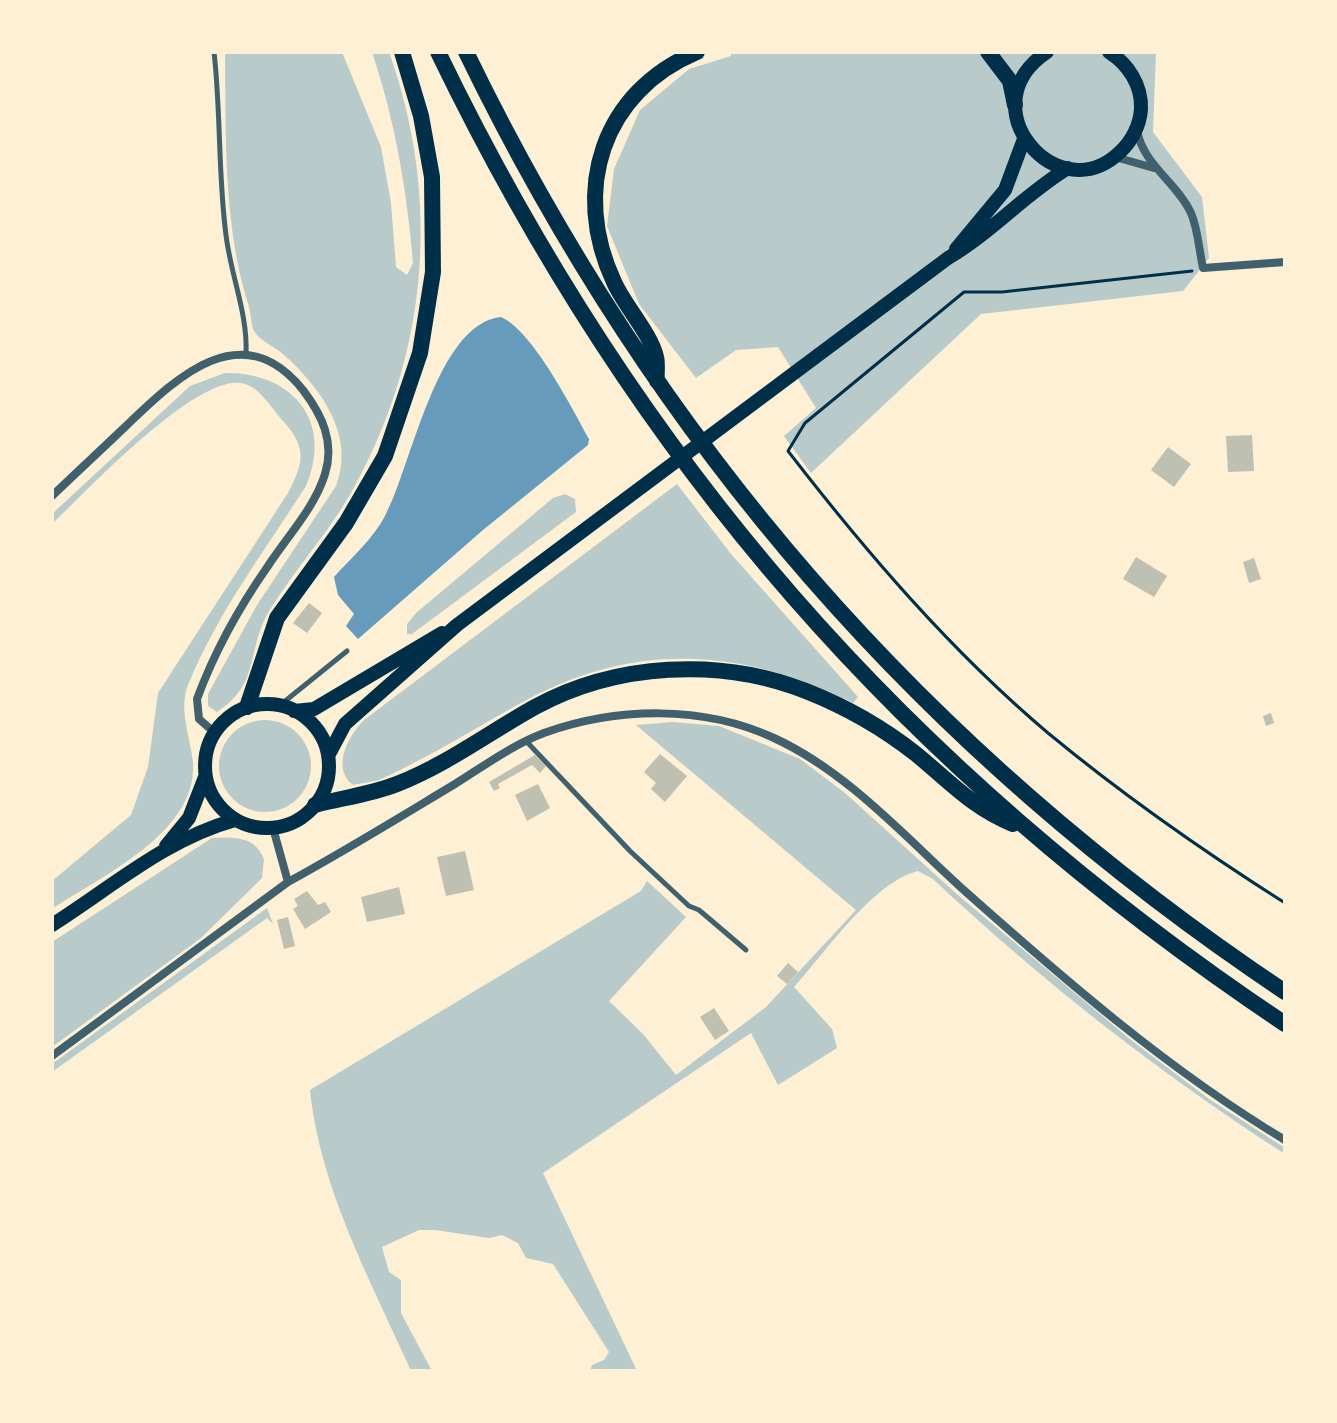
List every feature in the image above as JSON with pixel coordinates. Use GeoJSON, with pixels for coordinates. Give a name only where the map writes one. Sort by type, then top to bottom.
{"type":"FeatureCollection","features":[{"type":"Feature","properties":{"kind":"highway"},"geometry":{"type":"LineString","coordinates":[[247,707],[277,618],[346,523],[385,456],[420,353],[433,272],[432,177],[421,116],[402,52]]}},
{"type":"Feature","properties":{"kind":"highway"},"geometry":{"type":"LineString","coordinates":[[438,52],[545,256],[660,432],[791,598],[921,734],[1022,827],[1201,968],[1285,1024]]}},
{"type":"Feature","properties":{"kind":"highway"},"geometry":{"type":"LineString","coordinates":[[466,52],[569,247],[657,381],[723,473],[810,581],[939,716],[1103,861],[1285,992]]}},
{"type":"Feature","properties":{"kind":"highway"},"geometry":{"type":"LineString","coordinates":[[657,381],[656,356],[607,265],[598,227],[595,190],[600,156],[612,124],[628,100],[667,66],[697,52]]}},
{"type":"Feature","properties":{"kind":"highway"},"geometry":{"type":"LineString","coordinates":[[988,52],[1010,81],[1015,105]]}},
{"type":"Feature","properties":{"kind":"highway"},"geometry":{"type":"LineString","coordinates":[[315,805],[396,785],[539,705],[573,690],[646,672],[711,670],[773,680],[841,707],[914,752],[985,813],[1022,827]]}},
{"type":"Feature","properties":{"kind":"main road"},"geometry":{"type":"LineString","coordinates":[[1047,52],[1025,72],[1015,105],[1024,139],[1051,163],[1085,169],[1115,157],[1137,128],[1141,109],[1139,89],[1130,71],[1115,54]]}},
{"type":"Feature","properties":{"kind":"main road"},"geometry":{"type":"LineString","coordinates":[[948,258],[1005,190],[1024,139]]}},
{"type":"Feature","properties":{"kind":"main road"},"geometry":{"type":"LineString","coordinates":[[205,777],[221,809],[235,820],[253,827],[273,828],[303,816],[315,805],[324,790],[328,756],[345,724],[457,625],[740,417],[948,258],[984,236],[1044,183],[1068,168]]}},
{"type":"Feature","properties":{"kind":"main road"},"geometry":{"type":"LineString","coordinates":[[294,711],[314,709],[457,625]]}},
{"type":"Feature","properties":{"kind":"main road"},"geometry":{"type":"LineString","coordinates":[[162,851],[189,818],[205,777],[205,762],[215,733],[223,722],[247,707],[279,706],[294,711],[310,722],[322,737],[328,756]]}},
{"type":"Feature","properties":{"kind":"main road"},"geometry":{"type":"LineString","coordinates":[[52,925],[162,851],[202,829],[235,820]]}},
{"type":"Feature","properties":{"kind":"street"},"geometry":{"type":"LineString","coordinates":[[1137,128],[1139,142],[1155,168],[1172,182],[1191,214],[1203,268],[1285,262]]}},
{"type":"Feature","properties":{"kind":"street"},"geometry":{"type":"LineString","coordinates":[[1115,157],[1155,168]]}},
{"type":"Feature","properties":{"kind":"street"},"geometry":{"type":"LineString","coordinates":[[52,496],[179,377],[214,359],[246,355],[271,363],[298,384],[321,415],[330,452],[319,490],[260,577],[204,680],[197,708],[204,726],[215,733]]}},
{"type":"Feature","properties":{"kind":"street"},"geometry":{"type":"LineString","coordinates":[[52,1056],[288,882],[526,741],[592,720],[654,713],[705,717],[739,725],[790,746],[836,776],[1025,943],[1149,1045],[1285,1140]]}},
{"type":"Feature","properties":{"kind":"street"},"geometry":{"type":"LineString","coordinates":[[273,828],[288,882]]}},
{"type":"Feature","properties":{"kind":"lane"},"geometry":{"type":"LineString","coordinates":[[214,52],[225,234],[232,277],[247,325],[246,355]]}},
{"type":"Feature","properties":{"kind":"lane"},"geometry":{"type":"LineString","coordinates":[[279,706],[347,651]]}},
{"type":"Feature","properties":{"kind":"lane"},"geometry":{"type":"LineString","coordinates":[[526,741],[650,869],[689,906],[699,910],[746,950]]}},
{"type":"Feature","properties":{"kind":"path"},"geometry":{"type":"LineString","coordinates":[[1203,268],[1155,276],[964,292],[805,423],[788,451],[832,509],[935,625],[1047,732],[1188,841],[1285,903]]}},
{"type":"Feature","properties":{"kind":"shaded area"},"geometry":{"type":"Polygon","coordinates":[[[225,52],[342,52],[381,147],[391,203],[396,267],[407,275],[413,263],[403,182],[387,104],[372,52],[389,52],[406,108],[416,164],[421,221],[419,277],[411,333],[397,388],[377,441],[342,508],[271,608],[241,689],[217,712],[208,706],[208,694],[257,605],[336,486],[341,467],[338,431],[321,397],[297,367],[253,329],[230,213],[225,52]]]}},
{"type":"Feature","properties":{"kind":"shaded area"},"geometry":{"type":"Polygon","coordinates":[[[731,52],[1156,52],[1153,132],[1202,197],[1209,258],[1183,291],[981,314],[811,473],[784,436],[816,408],[778,347],[736,350],[696,378],[639,304],[607,226],[614,169],[640,110],[689,69],[731,56],[731,52]]]}},
{"type":"Feature","properties":{"kind":"shaded area"},"geometry":{"type":"Polygon","coordinates":[[[225,373],[270,381],[287,391],[301,405],[310,421],[315,441],[306,486],[227,607],[188,685],[184,704],[193,763],[190,788],[180,811],[143,850],[52,909],[52,881],[131,815],[148,767],[158,693],[288,493],[300,465],[300,449],[292,432],[256,390],[245,384],[225,384],[201,395],[144,436],[52,524],[52,514],[190,386],[225,373]]]}},
{"type":"Feature","properties":{"kind":"shaded area"},"geometry":{"type":"Polygon","coordinates":[[[677,484],[731,554],[858,697],[853,703],[773,671],[692,659],[652,660],[611,667],[530,698],[379,780],[353,785],[346,778],[344,752],[364,720],[677,484]]]}},
{"type":"Feature","properties":{"kind":"shaded area"},"geometry":{"type":"Polygon","coordinates":[[[565,494],[575,499],[576,512],[412,634],[407,634],[407,624],[416,613],[553,498],[565,494]]]}},
{"type":"Feature","properties":{"kind":"shaded area"},"geometry":{"type":"Polygon","coordinates":[[[265,720],[283,723],[298,733],[308,748],[311,766],[308,784],[298,799],[283,809],[265,812],[247,809],[232,799],[222,784],[219,766],[222,748],[232,733],[247,723],[265,720]]]}},
{"type":"Feature","properties":{"kind":"shaded area"},"geometry":{"type":"Polygon","coordinates":[[[673,722],[719,726],[800,759],[845,793],[959,896],[1131,1040],[1209,1099],[1285,1148],[1285,1154],[1147,1059],[1059,990],[933,879],[918,871],[884,889],[867,904],[794,987],[832,1029],[837,1048],[778,1085],[751,1033],[543,1173],[637,1371],[590,1371],[592,1365],[604,1360],[609,1352],[553,1264],[526,1258],[518,1243],[502,1235],[489,1238],[419,1230],[382,1247],[389,1272],[401,1280],[401,1313],[432,1371],[411,1371],[336,1199],[324,1163],[310,1090],[641,891],[647,881],[686,917],[609,1001],[643,1034],[676,1075],[766,1007],[856,910],[636,725],[673,722]]]}},
{"type":"Feature","properties":{"kind":"shaded area"},"geometry":{"type":"Polygon","coordinates":[[[212,838],[235,838],[255,846],[264,859],[262,878],[201,938],[52,1047],[52,942],[212,838]]]}},
{"type":"Feature","properties":{"kind":"shaded area"},"geometry":{"type":"Polygon","coordinates":[[[267,908],[273,924],[267,918],[52,1072],[52,1064],[267,908]]]}},
{"type":"Feature","properties":{"kind":"water"},"geometry":{"type":"Polygon","coordinates":[[[501,317],[513,325],[538,353],[582,425],[589,439],[588,445],[483,530],[358,639],[346,626],[354,614],[338,595],[334,577],[385,516],[429,400],[459,344],[478,326],[501,317]]]}},
{"type":"Feature","properties":{"kind":"building"},"geometry":{"type":"Polygon","coordinates":[[[1252,435],[1254,471],[1228,472],[1226,436],[1252,435]]]}},
{"type":"Feature","properties":{"kind":"building"},"geometry":{"type":"Polygon","coordinates":[[[1168,447],[1191,464],[1174,487],[1151,470],[1168,447]]]}},
{"type":"Feature","properties":{"kind":"building"},"geometry":{"type":"Polygon","coordinates":[[[1136,557],[1167,576],[1154,597],[1123,579],[1136,557]]]}},
{"type":"Feature","properties":{"kind":"building"},"geometry":{"type":"Polygon","coordinates":[[[1254,558],[1261,579],[1249,583],[1243,562],[1254,558]]]}},
{"type":"Feature","properties":{"kind":"building"},"geometry":{"type":"Polygon","coordinates":[[[309,603],[322,613],[307,633],[293,623],[309,603]]]}},
{"type":"Feature","properties":{"kind":"building"},"geometry":{"type":"Polygon","coordinates":[[[1271,713],[1274,723],[1266,726],[1263,716],[1271,713]]]}},
{"type":"Feature","properties":{"kind":"building"},"geometry":{"type":"Polygon","coordinates":[[[660,754],[687,776],[665,802],[651,789],[656,783],[644,772],[660,754]]]}},
{"type":"Feature","properties":{"kind":"building"},"geometry":{"type":"Polygon","coordinates":[[[535,755],[546,766],[540,773],[532,765],[498,784],[500,788],[494,791],[489,782],[535,755]]]}},
{"type":"Feature","properties":{"kind":"building"},"geometry":{"type":"Polygon","coordinates":[[[538,784],[550,808],[527,821],[515,795],[538,784]]]}},
{"type":"Feature","properties":{"kind":"building"},"geometry":{"type":"Polygon","coordinates":[[[465,851],[474,890],[446,896],[437,857],[465,851]]]}},
{"type":"Feature","properties":{"kind":"building"},"geometry":{"type":"Polygon","coordinates":[[[399,887],[405,914],[367,922],[361,897],[399,887]]]}},
{"type":"Feature","properties":{"kind":"building"},"geometry":{"type":"Polygon","coordinates":[[[307,891],[318,905],[325,902],[331,912],[305,929],[293,909],[298,906],[294,899],[307,891]]]}},
{"type":"Feature","properties":{"kind":"building"},"geometry":{"type":"Polygon","coordinates":[[[288,917],[295,946],[284,949],[277,920],[288,917]]]}},
{"type":"Feature","properties":{"kind":"building"},"geometry":{"type":"Polygon","coordinates":[[[788,963],[798,972],[787,984],[777,976],[788,963]]]}},
{"type":"Feature","properties":{"kind":"building"},"geometry":{"type":"Polygon","coordinates":[[[714,1008],[729,1031],[715,1040],[700,1017],[714,1008]]]}}]}
